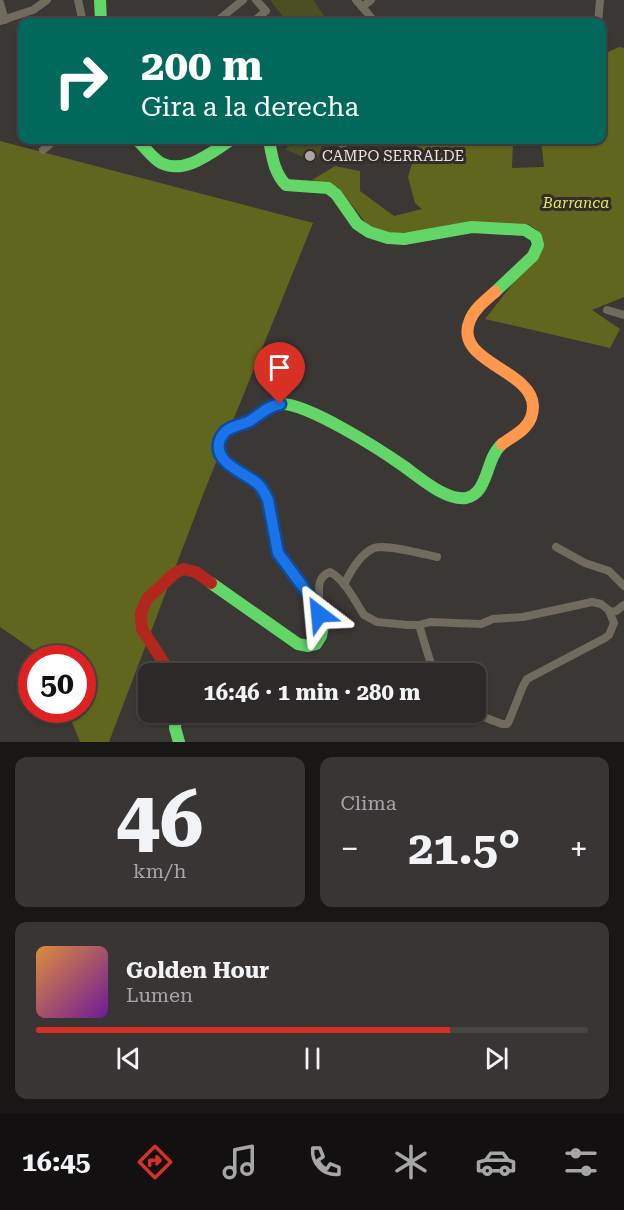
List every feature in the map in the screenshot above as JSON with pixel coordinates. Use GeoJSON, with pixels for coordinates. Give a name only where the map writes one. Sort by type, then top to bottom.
{"type":"FeatureCollection","features":[{"type":"Feature","properties":{"kind":"main road"},"geometry":{"type":"LineString","coordinates":[[100,0],[101,18]]}},
{"type":"Feature","properties":{"kind":"main road"},"geometry":{"type":"LineString","coordinates":[[141,144],[159,162],[179,167],[196,161],[224,144]]}},
{"type":"Feature","properties":{"kind":"main road"},"geometry":{"type":"LineString","coordinates":[[164,663],[146,636],[140,622],[141,613],[147,599],[179,570],[187,569],[196,572],[294,641],[308,646],[316,644],[321,636],[323,626],[312,599],[278,553],[265,492],[257,483],[223,459],[219,445],[228,429],[248,421],[270,407],[287,404],[312,413],[368,443],[438,491],[463,498],[472,496],[476,492],[485,479],[494,452],[501,444],[523,429],[533,413],[531,398],[524,386],[476,351],[468,338],[468,324],[476,310],[533,256],[538,245],[534,234],[525,230],[472,227],[404,239],[388,238],[369,232],[357,224],[336,194],[328,188],[286,185],[281,181],[270,144]]}},
{"type":"Feature","properties":{"kind":"main road"},"geometry":{"type":"LineString","coordinates":[[175,723],[179,742]]}},
{"type":"Feature","properties":{"kind":"street"},"geometry":{"type":"LineString","coordinates":[[0,3],[3,20],[33,10],[47,0]]}},
{"type":"Feature","properties":{"kind":"street"},"geometry":{"type":"LineString","coordinates":[[78,0],[82,18]]}},
{"type":"Feature","properties":{"kind":"street"},"geometry":{"type":"LineString","coordinates":[[221,18],[243,0]]}},
{"type":"Feature","properties":{"kind":"street"},"geometry":{"type":"LineString","coordinates":[[256,0],[266,11],[258,18]]}},
{"type":"Feature","properties":{"kind":"street"},"geometry":{"type":"LineString","coordinates":[[371,0],[359,3],[372,18]]}},
{"type":"Feature","properties":{"kind":"street"},"geometry":{"type":"LineString","coordinates":[[598,18],[600,0]]}},
{"type":"Feature","properties":{"kind":"street"},"geometry":{"type":"LineString","coordinates":[[43,150],[50,144]]}},
{"type":"Feature","properties":{"kind":"street"},"geometry":{"type":"LineString","coordinates":[[336,159],[341,155],[343,144]]}},
{"type":"Feature","properties":{"kind":"street"},"geometry":{"type":"LineString","coordinates":[[607,310],[624,315]]}},
{"type":"Feature","properties":{"kind":"street"},"geometry":{"type":"LineString","coordinates":[[344,585],[350,572],[364,556],[377,547],[437,557]]}},
{"type":"Feature","properties":{"kind":"street"},"geometry":{"type":"LineString","coordinates":[[556,547],[585,563],[609,571],[624,586]]}},
{"type":"Feature","properties":{"kind":"street"},"geometry":{"type":"LineString","coordinates":[[319,614],[318,587],[320,579],[328,572],[332,572],[344,585],[364,615],[377,622],[419,625],[430,622],[481,624],[494,619],[523,617],[592,602],[601,604],[609,611],[614,623],[609,635],[527,679],[507,724],[486,718]]}},
{"type":"Feature","properties":{"kind":"street"},"geometry":{"type":"LineString","coordinates":[[609,611],[616,611],[624,606]]}},
{"type":"Feature","properties":{"kind":"street"},"geometry":{"type":"LineString","coordinates":[[419,625],[431,663]]}},
{"type":"Feature","properties":{"kind":"green space"},"geometry":{"type":"Polygon","coordinates":[[[270,0],[313,0],[325,17],[323,18],[284,18],[270,0]]]}},
{"type":"Feature","properties":{"kind":"green space","name":"Barranca"},"geometry":{"type":"Polygon","coordinates":[[[619,47],[624,48],[624,297],[592,310],[620,329],[610,348],[485,319],[541,248],[542,240],[537,230],[528,224],[479,225],[399,233],[377,231],[369,227],[338,187],[312,180],[335,166],[360,171],[360,191],[394,216],[422,209],[415,203],[408,177],[418,144],[513,144],[512,168],[544,167],[541,144],[606,144],[606,53],[619,47]]]}},
{"type":"Feature","properties":{"kind":"green space"},"geometry":{"type":"Polygon","coordinates":[[[0,141],[313,223],[204,492],[109,742],[80,742],[72,723],[96,723],[96,645],[26,645],[0,627],[0,141]]]}},
{"type":"Feature","properties":{"kind":"green space","name":"CAMPO SERRALDE"},"geometry":{"type":"Polygon","coordinates":[[[289,144],[322,146],[316,162],[286,150],[289,144]]]}},
{"type":"Feature","properties":{"kind":"traffic: fast"},"geometry":{"type":"LineString","coordinates":[[100,0],[101,18]]}},
{"type":"Feature","properties":{"kind":"traffic: fast"},"geometry":{"type":"LineString","coordinates":[[141,144],[161,163],[170,166],[198,161],[225,144]]}},
{"type":"Feature","properties":{"kind":"traffic: fast"},"geometry":{"type":"LineString","coordinates":[[270,144],[276,170],[286,185],[328,188],[336,194],[357,224],[369,232],[388,238],[404,239],[472,227],[525,230],[536,237],[538,245],[533,256],[495,292]]}},
{"type":"Feature","properties":{"kind":"traffic: fast"},"geometry":{"type":"LineString","coordinates":[[211,583],[298,644],[308,646],[316,644],[321,636],[323,626],[312,599],[278,553],[268,500],[264,492],[254,481],[227,463],[220,453],[219,444],[222,436],[272,406],[281,404],[293,406],[325,419],[377,449],[432,487],[458,498],[466,498],[479,490],[492,458],[502,444]]}},
{"type":"Feature","properties":{"kind":"traffic: fast"},"geometry":{"type":"LineString","coordinates":[[175,723],[179,742]]}},
{"type":"Feature","properties":{"kind":"traffic: slow"},"geometry":{"type":"LineString","coordinates":[[495,292],[481,304],[472,316],[467,334],[472,346],[482,356],[520,383],[529,393],[533,406],[527,425],[502,444]]}},
{"type":"Feature","properties":{"kind":"traffic: jam"},"geometry":{"type":"LineString","coordinates":[[164,663],[142,629],[141,613],[147,599],[175,573],[183,569],[196,572],[211,583]]}},
{"type":"Feature","properties":{"kind":"place","name":"CAMPO SERRALDE"},"geometry":{"type":"Point","coordinates":[310,156]}},
{"type":"Feature","properties":{"kind":"route"},"geometry":{"type":"LineString","coordinates":[[280,404],[228,429],[220,440],[219,450],[227,463],[257,483],[265,492],[278,553],[312,599],[319,614]]}}]}
